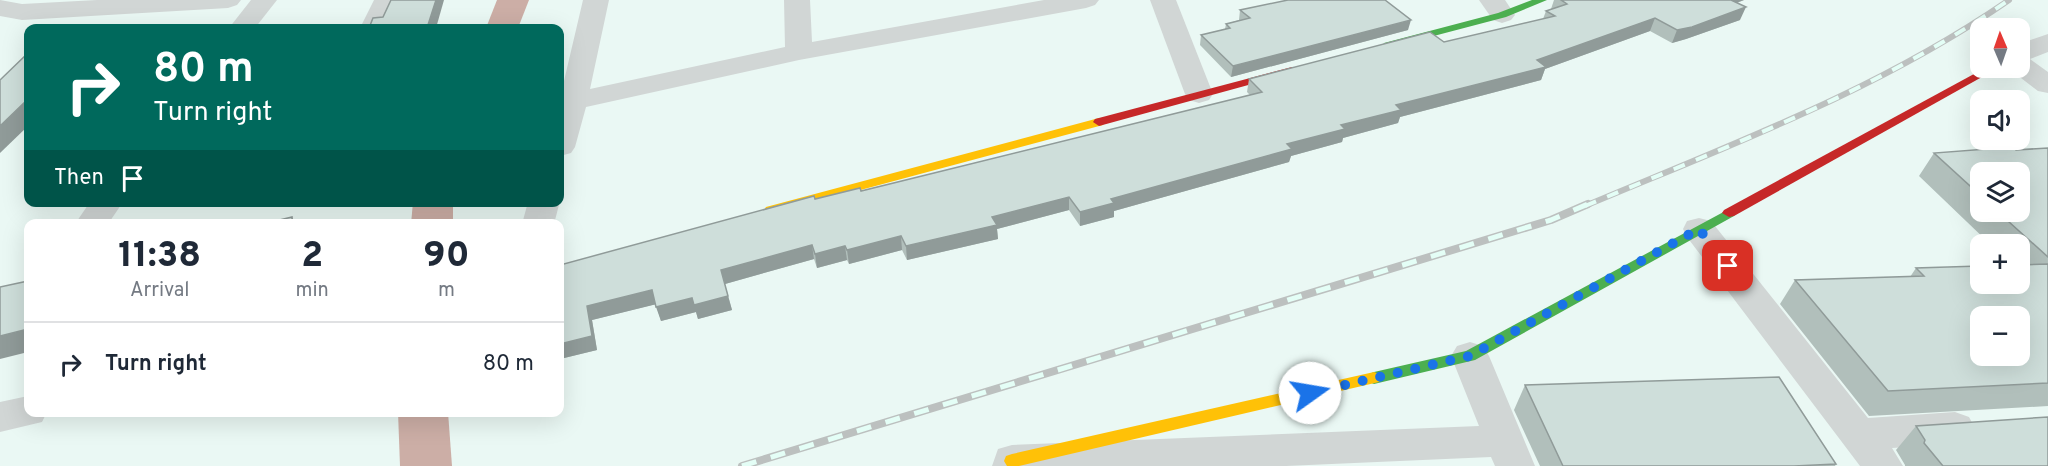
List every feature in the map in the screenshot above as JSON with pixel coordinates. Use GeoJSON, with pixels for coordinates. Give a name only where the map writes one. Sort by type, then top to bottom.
{"type":"FeatureCollection","features":[{"type":"Feature","properties":{"kind":"street"},"geometry":{"type":"LineString","coordinates":[[0,8],[22,12],[228,0]]}},
{"type":"Feature","properties":{"kind":"street"},"geometry":{"type":"LineString","coordinates":[[245,24],[264,0]]}},
{"type":"Feature","properties":{"kind":"street"},"geometry":{"type":"LineString","coordinates":[[375,24],[387,0]]}},
{"type":"Feature","properties":{"kind":"street"},"geometry":{"type":"LineString","coordinates":[[564,133],[596,0]]}},
{"type":"Feature","properties":{"kind":"street"},"geometry":{"type":"LineString","coordinates":[[797,0],[799,52]]}},
{"type":"Feature","properties":{"kind":"street"},"geometry":{"type":"LineString","coordinates":[[573,101],[799,52],[1086,0]]}},
{"type":"Feature","properties":{"kind":"street"},"geometry":{"type":"LineString","coordinates":[[1163,0],[1199,94]]}},
{"type":"Feature","properties":{"kind":"street"},"geometry":{"type":"LineString","coordinates":[[1378,47],[1497,8],[1542,0]]}},
{"type":"Feature","properties":{"kind":"street"},"geometry":{"type":"LineString","coordinates":[[68,24],[86,8]]}},
{"type":"Feature","properties":{"kind":"street"},"geometry":{"type":"LineString","coordinates":[[2030,49],[2048,42]]}},
{"type":"Feature","properties":{"kind":"street"},"geometry":{"type":"LineString","coordinates":[[754,214],[1311,65]]}},
{"type":"Feature","properties":{"kind":"street"},"geometry":{"type":"LineString","coordinates":[[2030,72],[2048,85]]}},
{"type":"Feature","properties":{"kind":"street"},"geometry":{"type":"LineString","coordinates":[[1012,464],[1470,356],[1974,78]]}},
{"type":"Feature","properties":{"kind":"street"},"geometry":{"type":"LineString","coordinates":[[1699,229],[1883,466]]}},
{"type":"Feature","properties":{"kind":"street"},"geometry":{"type":"LineString","coordinates":[[1012,464],[1510,454],[1470,356]]}},
{"type":"Feature","properties":{"kind":"street"},"geometry":{"type":"LineString","coordinates":[[0,417],[24,412]]}},
{"type":"Feature","properties":{"kind":"street"},"geometry":{"type":"LineString","coordinates":[[1858,434],[1989,426]]}},
{"type":"Feature","properties":{"kind":"building"},"geometry":{"type":"Polygon","coordinates":[[[391,0],[436,0],[428,24],[371,24],[373,18],[383,17],[391,0]]]}},
{"type":"Feature","properties":{"kind":"building"},"geometry":{"type":"Polygon","coordinates":[[[1288,0],[1385,0],[1411,20],[1233,66],[1201,35],[1230,28],[1226,24],[1250,18],[1240,10],[1288,0]]]}},
{"type":"Feature","properties":{"kind":"building"},"geometry":{"type":"Polygon","coordinates":[[[1561,0],[1731,0],[1746,7],[1692,27],[1677,30],[1655,18],[1537,60],[1546,67],[1396,105],[1401,110],[1341,125],[1345,129],[1287,144],[1292,149],[1111,199],[1114,203],[1080,212],[1069,197],[992,217],[997,225],[906,246],[901,236],[847,250],[845,246],[815,254],[812,245],[721,270],[728,296],[694,305],[692,298],[656,307],[652,290],[587,306],[592,336],[564,343],[564,264],[814,196],[815,199],[860,188],[861,191],[1262,92],[1249,79],[1430,32],[1444,42],[1555,16],[1546,11],[1567,4],[1561,0]]]}},
{"type":"Feature","properties":{"kind":"building"},"geometry":{"type":"Polygon","coordinates":[[[24,57],[24,103],[0,126],[0,80],[24,57]]]}},
{"type":"Feature","properties":{"kind":"building"},"geometry":{"type":"Polygon","coordinates":[[[2048,148],[2048,257],[2030,241],[2030,234],[2022,234],[2009,222],[2030,222],[2030,162],[1970,162],[1970,186],[1934,153],[2048,148]]]}},
{"type":"Feature","properties":{"kind":"building"},"geometry":{"type":"Polygon","coordinates":[[[2048,264],[2048,383],[1888,391],[1795,280],[1924,276],[1916,268],[1970,266],[1970,294],[2030,294],[2030,265],[2048,264]]]}},
{"type":"Feature","properties":{"kind":"building"},"geometry":{"type":"Polygon","coordinates":[[[24,282],[24,330],[0,336],[0,287],[24,282]]]}},
{"type":"Feature","properties":{"kind":"building"},"geometry":{"type":"Polygon","coordinates":[[[1779,377],[1836,464],[1563,466],[1525,385],[1779,377]]]}},
{"type":"Feature","properties":{"kind":"building"},"geometry":{"type":"Polygon","coordinates":[[[2048,417],[2048,466],[1943,466],[1924,443],[1925,440],[1916,426],[2048,417]]]}},
{"type":"Feature","properties":{"kind":"waterway"},"geometry":{"type":"LineString","coordinates":[[504,24],[513,0]]}},
{"type":"Feature","properties":{"kind":"waterway"},"geometry":{"type":"LineString","coordinates":[[432,219],[433,207]]}},
{"type":"Feature","properties":{"kind":"waterway"},"geometry":{"type":"LineString","coordinates":[[423,417],[426,466]]}},
{"type":"Feature","properties":{"kind":"railway"},"geometry":{"type":"LineString","coordinates":[[1585,206],[1749,138],[1856,89],[1908,62],[2009,0]]}},
{"type":"Feature","properties":{"kind":"railway"},"geometry":{"type":"LineString","coordinates":[[742,466],[1551,220],[1588,204]]}},
{"type":"Feature","properties":{"kind":"traffic: fast"},"geometry":{"type":"LineString","coordinates":[[1388,45],[1502,15],[1542,0]]}},
{"type":"Feature","properties":{"kind":"traffic: fast"},"geometry":{"type":"LineString","coordinates":[[1374,378],[1470,356],[1729,213]]}},
{"type":"Feature","properties":{"kind":"traffic: slow"},"geometry":{"type":"LineString","coordinates":[[771,210],[1099,122]]}},
{"type":"Feature","properties":{"kind":"traffic: slow"},"geometry":{"type":"LineString","coordinates":[[1012,461],[1374,378]]}},
{"type":"Feature","properties":{"kind":"traffic: jam"},"geometry":{"type":"LineString","coordinates":[[1099,122],[1292,70]]}},
{"type":"Feature","properties":{"kind":"traffic: jam"},"geometry":{"type":"LineString","coordinates":[[1729,213],[1974,78]]}},
{"type":"Feature","properties":{"kind":"route"},"geometry":{"type":"LineString","coordinates":[[1310,393],[1470,356],[1699,229],[1728,266]]}}]}
